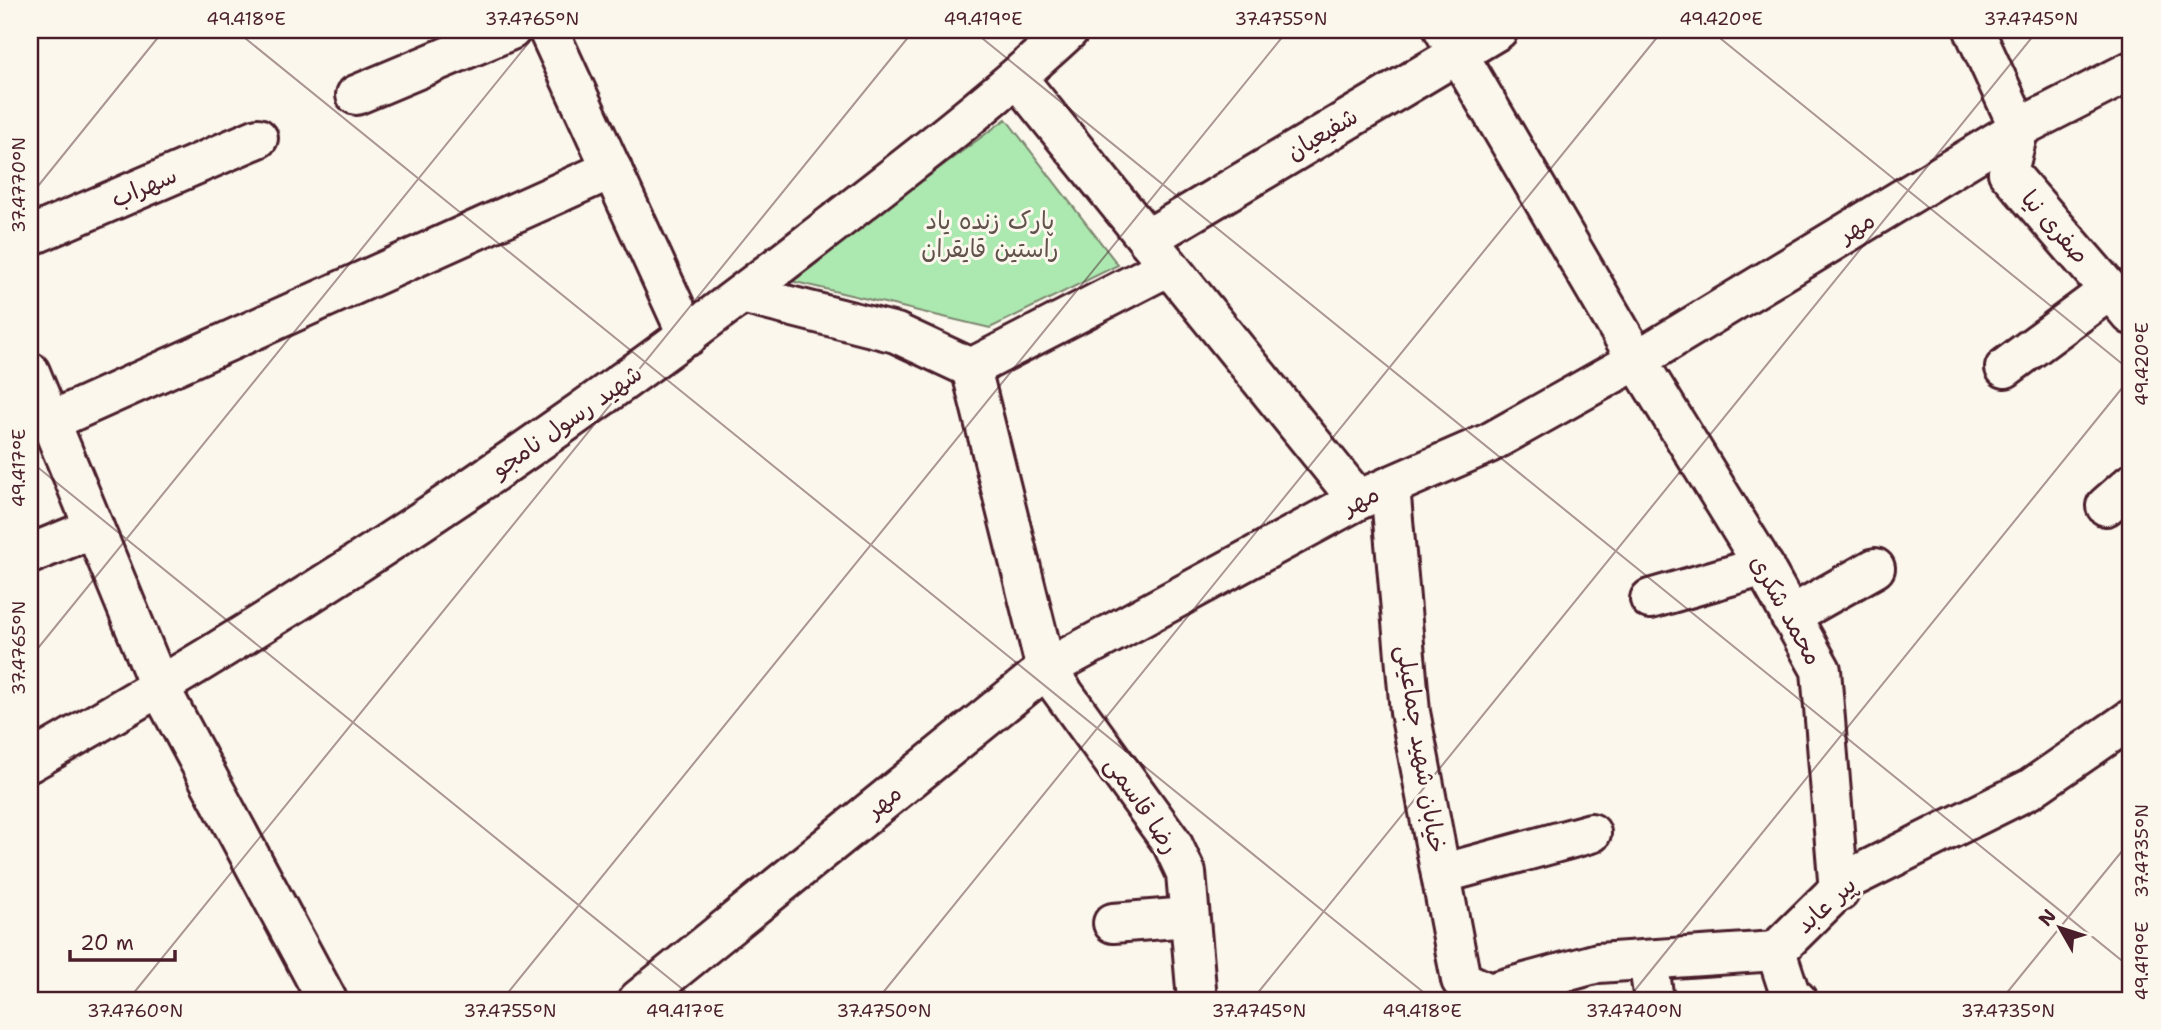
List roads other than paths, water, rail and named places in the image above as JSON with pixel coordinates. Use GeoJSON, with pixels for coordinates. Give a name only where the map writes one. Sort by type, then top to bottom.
{"type":"FeatureCollection","features":[{"type":"Feature","properties":{"kind":"street"},"geometry":{"type":"LineString","coordinates":[[356,95],[511,30]]}},
{"type":"Feature","properties":{"kind":"street"},"geometry":{"type":"LineString","coordinates":[[548,30],[688,336]]}},
{"type":"Feature","properties":{"kind":"street","name":"شهید رسول نامجو"},"geometry":{"type":"LineString","coordinates":[[30,762],[160,688],[529,449],[688,336],[1017,78],[1069,30]]}},
{"type":"Feature","properties":{"kind":"street","name":"شفیعیان"},"geometry":{"type":"LineString","coordinates":[[971,368],[1158,253],[1451,42],[1498,30]]}},
{"type":"Feature","properties":{"kind":"street"},"geometry":{"type":"LineString","coordinates":[[1974,30],[2019,128]]}},
{"type":"Feature","properties":{"kind":"street","name":"محمد شکری"},"geometry":{"type":"LineString","coordinates":[[1451,42],[1637,360],[1763,566],[1821,670],[1839,892]]}},
{"type":"Feature","properties":{"kind":"street","name":"مهر"},"geometry":{"type":"LineString","coordinates":[[638,1000],[1046,669],[1374,493],[1489,443],[1637,360],[2019,128],[2131,71]]}},
{"type":"Feature","properties":{"kind":"street"},"geometry":{"type":"LineString","coordinates":[[1017,78],[1158,253],[1374,493]]}},
{"type":"Feature","properties":{"kind":"street","name":"صفری نیا"},"geometry":{"type":"LineString","coordinates":[[2019,128],[2008,172],[2121,303]]}},
{"type":"Feature","properties":{"kind":"street","name":"سهراب"},"geometry":{"type":"LineString","coordinates":[[30,236],[258,138]]}},
{"type":"Feature","properties":{"kind":"street"},"geometry":{"type":"LineString","coordinates":[[51,421],[612,169]]}},
{"type":"Feature","properties":{"kind":"street"},"geometry":{"type":"LineString","coordinates":[[742,294],[896,333],[971,368],[1046,669]]}},
{"type":"Feature","properties":{"kind":"street"},"geometry":{"type":"LineString","coordinates":[[2006,368],[2121,303]]}},
{"type":"Feature","properties":{"kind":"street"},"geometry":{"type":"LineString","coordinates":[[30,372],[160,688],[327,1000]]}},
{"type":"Feature","properties":{"kind":"street","name":"خیابان شهید جماعیلی"},"geometry":{"type":"LineString","coordinates":[[1374,493],[1410,712],[1461,981],[1488,997]]}},
{"type":"Feature","properties":{"kind":"street"},"geometry":{"type":"LineString","coordinates":[[30,554],[94,528]]}},
{"type":"Feature","properties":{"kind":"street"},"geometry":{"type":"LineString","coordinates":[[1650,599],[1763,566]]}},
{"type":"Feature","properties":{"kind":"street"},"geometry":{"type":"LineString","coordinates":[[1790,616],[1875,568]]}},
{"type":"Feature","properties":{"kind":"street","name":"رضا قاسمی"},"geometry":{"type":"LineString","coordinates":[[1046,669],[1172,843],[1186,873],[1197,1000]]}},
{"type":"Feature","properties":{"kind":"street","name":"پیر عابد"},"geometry":{"type":"LineString","coordinates":[[1488,997],[1598,963],[1776,951],[1839,892],[1849,879],[2030,789],[2131,719]]}},
{"type":"Feature","properties":{"kind":"street"},"geometry":{"type":"LineString","coordinates":[[1441,874],[1591,833]]}},
{"type":"Feature","properties":{"kind":"street"},"geometry":{"type":"LineString","coordinates":[[1113,923],[1189,917]]}},
{"type":"Feature","properties":{"kind":"street"},"geometry":{"type":"LineString","coordinates":[[1776,951],[1790,994],[1797,1000]]}},
{"type":"Feature","properties":{"kind":"street"},"geometry":{"type":"LineString","coordinates":[[1648,960],[1654,1000]]}},
{"type":"Feature","properties":{"kind":"park label","name":"پارک زنده یاد راستین قایقران"},"geometry":{"type":"Point","coordinates":[990,235]}}]}
